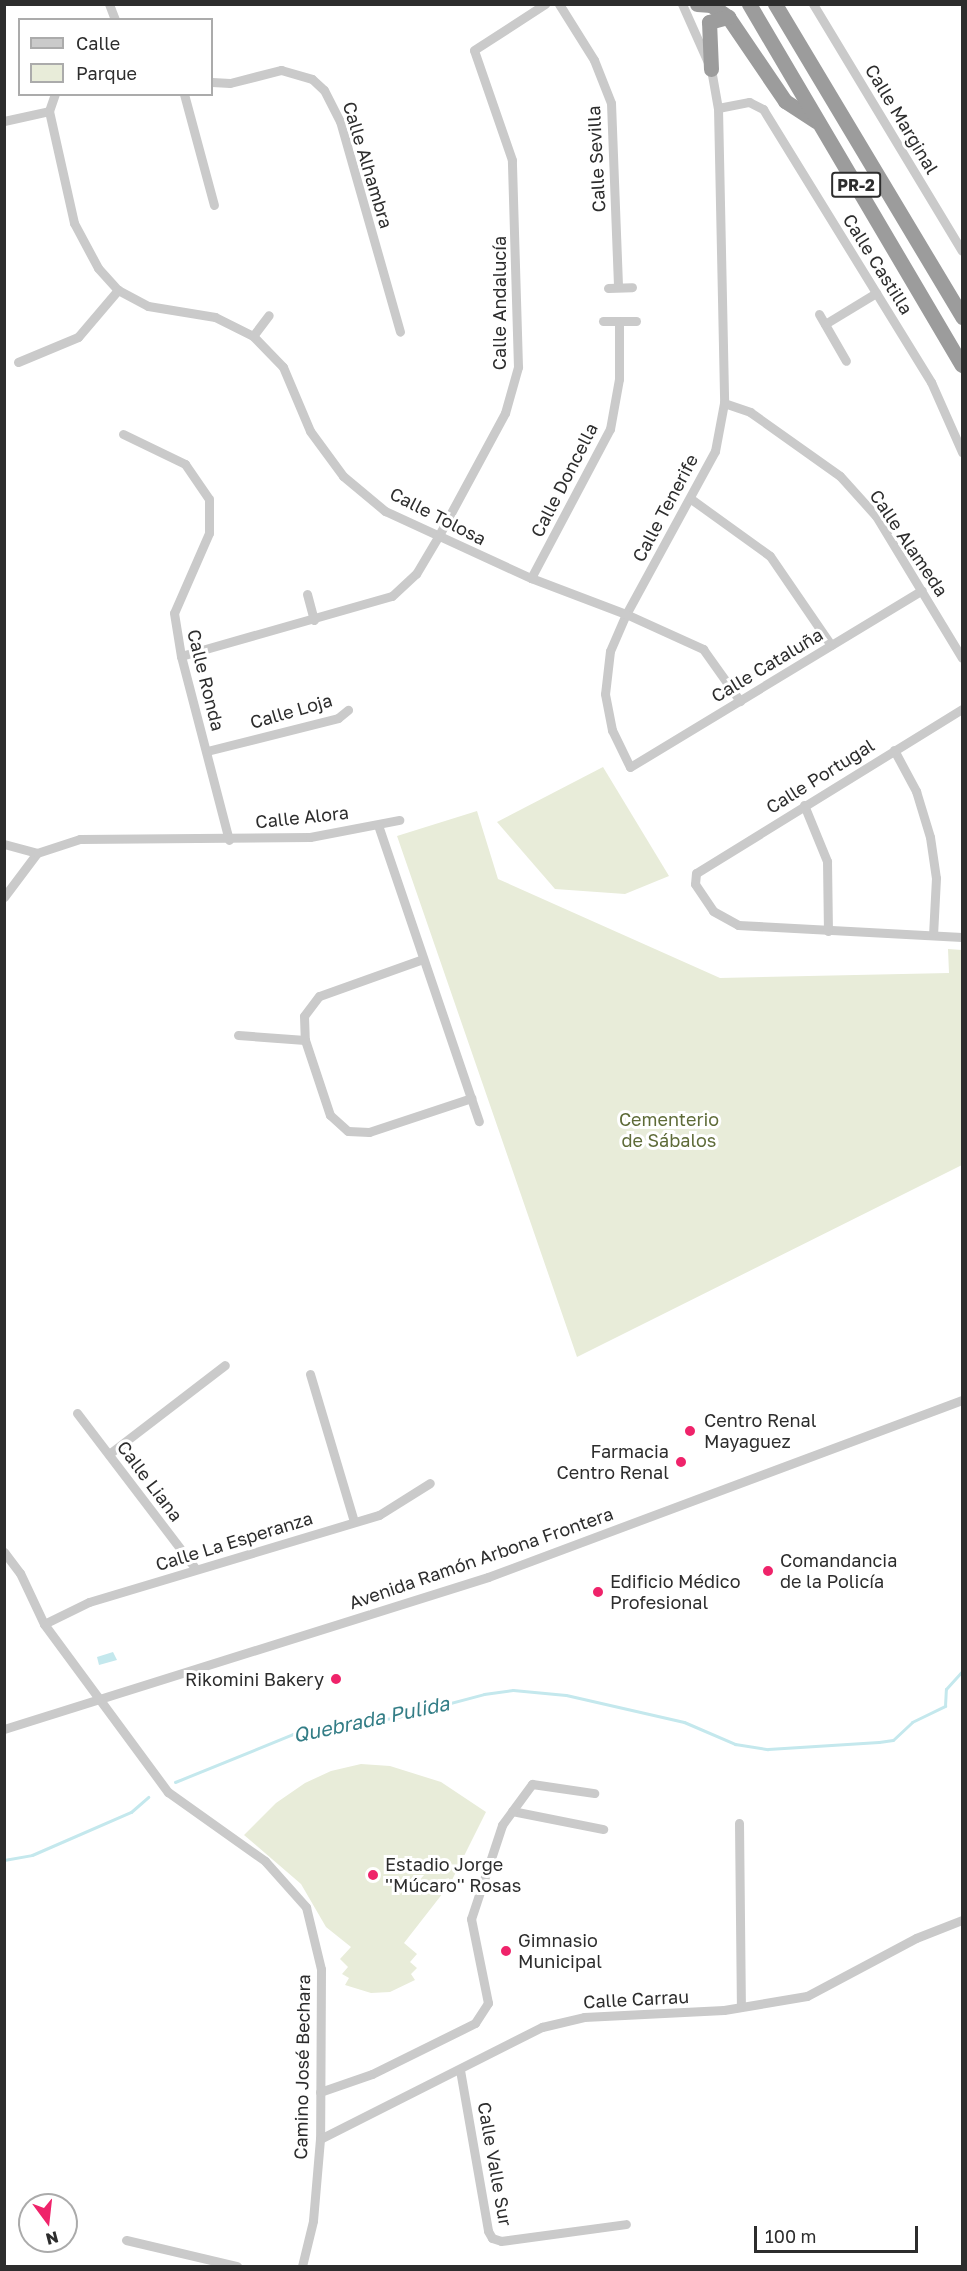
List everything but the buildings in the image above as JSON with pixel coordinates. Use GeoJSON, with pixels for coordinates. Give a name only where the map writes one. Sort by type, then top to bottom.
{"type":"FeatureCollection","features":[{"type":"Feature","properties":{"kind":"highway"},"geometry":{"type":"LineString","coordinates":[[697,4],[711,5],[728,17],[785,101],[819,123]]}},
{"type":"Feature","properties":{"kind":"highway","name":"PR-2"},"geometry":{"type":"LineString","coordinates":[[749,4],[963,365]]}},
{"type":"Feature","properties":{"kind":"highway","name":"PR-2"},"geometry":{"type":"LineString","coordinates":[[775,4],[963,317]]}},
{"type":"Feature","properties":{"kind":"highway"},"geometry":{"type":"LineString","coordinates":[[711,69],[709,22],[728,17]]}},
{"type":"Feature","properties":{"kind":"street"},"geometry":{"type":"LineString","coordinates":[[108,4],[114,18]]}},
{"type":"Feature","properties":{"kind":"street","name":"Calle Andalucía"},"geometry":{"type":"LineString","coordinates":[[181,656],[392,596],[416,574],[438,537],[505,413],[518,367],[512,160],[474,50],[545,4]]}},
{"type":"Feature","properties":{"kind":"street","name":"Calle Sevilla"},"geometry":{"type":"LineString","coordinates":[[560,4],[594,60],[611,104],[618,288]]}},
{"type":"Feature","properties":{"kind":"street"},"geometry":{"type":"LineString","coordinates":[[682,4],[711,69],[717,108]]}},
{"type":"Feature","properties":{"kind":"street","name":"Calle Marginal"},"geometry":{"type":"LineString","coordinates":[[813,4],[963,250]]}},
{"type":"Feature","properties":{"kind":"street","name":"Calle Alhambra"},"geometry":{"type":"LineString","coordinates":[[213,82],[230,82],[281,70],[312,79],[324,90],[340,121],[400,332]]}},
{"type":"Feature","properties":{"kind":"street"},"geometry":{"type":"LineString","coordinates":[[4,121],[49,111],[54,96]]}},
{"type":"Feature","properties":{"kind":"street"},"geometry":{"type":"LineString","coordinates":[[185,96],[214,205]]}},
{"type":"Feature","properties":{"kind":"street","name":"Calle Castilla"},"geometry":{"type":"LineString","coordinates":[[717,108],[749,102],[764,109],[931,382],[963,452]]}},
{"type":"Feature","properties":{"kind":"street","name":"Calle Tenerife"},"geometry":{"type":"LineString","coordinates":[[630,767],[612,730],[605,694],[610,651],[626,614],[692,499],[714,451],[724,403],[717,108]]}},
{"type":"Feature","properties":{"kind":"street","name":"Calle Tolosa"},"geometry":{"type":"LineString","coordinates":[[49,111],[74,223],[98,268],[118,290],[148,306],[215,317],[253,336],[283,367],[310,430],[343,476],[386,511],[531,578],[626,614],[703,649],[740,701]]}},
{"type":"Feature","properties":{"kind":"street"},"geometry":{"type":"LineString","coordinates":[[608,288],[632,287]]}},
{"type":"Feature","properties":{"kind":"street"},"geometry":{"type":"LineString","coordinates":[[18,362],[78,337],[118,290]]}},
{"type":"Feature","properties":{"kind":"street"},"geometry":{"type":"LineString","coordinates":[[825,324],[876,293]]}},
{"type":"Feature","properties":{"kind":"street"},"geometry":{"type":"LineString","coordinates":[[819,314],[846,361]]}},
{"type":"Feature","properties":{"kind":"street"},"geometry":{"type":"LineString","coordinates":[[253,336],[269,315]]}},
{"type":"Feature","properties":{"kind":"street"},"geometry":{"type":"LineString","coordinates":[[603,321],[636,321]]}},
{"type":"Feature","properties":{"kind":"street","name":"Calle Doncella"},"geometry":{"type":"LineString","coordinates":[[531,578],[610,429],[619,378],[619,321]]}},
{"type":"Feature","properties":{"kind":"street","name":"Calle Alameda"},"geometry":{"type":"LineString","coordinates":[[724,403],[750,412],[840,476],[876,516],[963,658]]}},
{"type":"Feature","properties":{"kind":"street","name":"Calle Ronda"},"geometry":{"type":"LineString","coordinates":[[123,434],[186,464],[209,499],[209,533],[174,614],[181,656],[229,840]]}},
{"type":"Feature","properties":{"kind":"street"},"geometry":{"type":"LineString","coordinates":[[692,499],[770,556],[831,645]]}},
{"type":"Feature","properties":{"kind":"street","name":"Calle Cataluña"},"geometry":{"type":"LineString","coordinates":[[630,767],[922,590]]}},
{"type":"Feature","properties":{"kind":"street"},"geometry":{"type":"LineString","coordinates":[[307,594],[314,620]]}},
{"type":"Feature","properties":{"kind":"street","name":"Calle Portugal"},"geometry":{"type":"LineString","coordinates":[[828,931],[731,922],[713,910],[695,884],[696,873],[963,709]]}},
{"type":"Feature","properties":{"kind":"street","name":"Calle Loja"},"geometry":{"type":"LineString","coordinates":[[207,751],[338,718],[348,710]]}},
{"type":"Feature","properties":{"kind":"street"},"geometry":{"type":"LineString","coordinates":[[894,750],[916,791],[930,837],[936,878],[933,935]]}},
{"type":"Feature","properties":{"kind":"street"},"geometry":{"type":"LineString","coordinates":[[804,805],[827,861],[828,931],[963,936]]}},
{"type":"Feature","properties":{"kind":"street","name":"Calle Alora"},"geometry":{"type":"LineString","coordinates":[[229,840],[310,837],[399,820]]}},
{"type":"Feature","properties":{"kind":"street"},"geometry":{"type":"LineString","coordinates":[[378,825],[479,1120]]}},
{"type":"Feature","properties":{"kind":"street"},"geometry":{"type":"LineString","coordinates":[[4,844],[37,853],[80,839],[229,840]]}},
{"type":"Feature","properties":{"kind":"street"},"geometry":{"type":"LineString","coordinates":[[4,897],[37,853]]}},
{"type":"Feature","properties":{"kind":"street"},"geometry":{"type":"LineString","coordinates":[[423,959],[319,996],[304,1016],[305,1040],[330,1115],[348,1131],[369,1132],[471,1098]]}},
{"type":"Feature","properties":{"kind":"street"},"geometry":{"type":"LineString","coordinates":[[238,1035],[305,1040]]}},
{"type":"Feature","properties":{"kind":"street"},"geometry":{"type":"LineString","coordinates":[[109,1454],[225,1365]]}},
{"type":"Feature","properties":{"kind":"street"},"geometry":{"type":"LineString","coordinates":[[310,1374],[354,1522]]}},
{"type":"Feature","properties":{"kind":"street","name":"Avenida Ramón Arbona Frontera"},"geometry":{"type":"LineString","coordinates":[[4,1729],[488,1576],[963,1400]]}},
{"type":"Feature","properties":{"kind":"street","name":"Calle Liana"},"geometry":{"type":"LineString","coordinates":[[77,1413],[196,1569]]}},
{"type":"Feature","properties":{"kind":"street","name":"Calle La Esperanza"},"geometry":{"type":"LineString","coordinates":[[44,1624],[89,1602],[392,1510],[430,1483]]}},
{"type":"Feature","properties":{"kind":"street","name":"Camino José Bechara"},"geometry":{"type":"LineString","coordinates":[[4,1552],[20,1573],[44,1624],[170,1795],[265,1861],[306,1907],[321,1969],[320,2139],[313,2221],[302,2266]]}},
{"type":"Feature","properties":{"kind":"street"},"geometry":{"type":"LineString","coordinates":[[320,2092],[372,2074],[474,2023],[488,2004],[471,1919],[483,1875],[512,1811],[532,1784],[594,1793]]}},
{"type":"Feature","properties":{"kind":"street"},"geometry":{"type":"LineString","coordinates":[[512,1811],[603,1829]]}},
{"type":"Feature","properties":{"kind":"street"},"geometry":{"type":"LineString","coordinates":[[739,1822],[741,2007]]}},
{"type":"Feature","properties":{"kind":"street","name":"Calle Carrau"},"geometry":{"type":"LineString","coordinates":[[320,2139],[542,2027],[584,2017],[741,2007],[807,1996],[916,1938],[963,1920]]}},
{"type":"Feature","properties":{"kind":"street","name":"Calle Valle Sur"},"geometry":{"type":"LineString","coordinates":[[460,2070],[488,2231],[492,2238],[501,2241],[626,2224]]}},
{"type":"Feature","properties":{"kind":"street"},"geometry":{"type":"LineString","coordinates":[[126,2240],[237,2266]]}},
{"type":"Feature","properties":{"kind":"green space"},"geometry":{"type":"Polygon","coordinates":[[[603,767],[669,876],[625,894],[555,889],[497,822],[603,767]]]}},
{"type":"Feature","properties":{"kind":"green space","name":"Cementerio de Sábalos"},"geometry":{"type":"Polygon","coordinates":[[[477,811],[498,879],[720,978],[949,973],[948,949],[962,950],[962,1165],[577,1357],[397,836],[477,811]]]}},
{"type":"Feature","properties":{"kind":"green space","name":"Estadio Jorge ''Múcaro'' Rosas"},"geometry":{"type":"Polygon","coordinates":[[[361,1764],[390,1766],[441,1782],[486,1812],[450,1884],[404,1943],[417,1954],[410,1962],[417,1968],[411,1974],[415,1980],[390,1992],[371,1993],[345,1985],[349,1978],[342,1974],[348,1967],[340,1959],[351,1947],[326,1927],[301,1884],[244,1835],[276,1803],[305,1783],[331,1771],[361,1764]]]}},
{"type":"Feature","properties":{"kind":"water"},"geometry":{"type":"Polygon","coordinates":[[[113,1652],[117,1660],[99,1665],[97,1657],[113,1652]]]}},
{"type":"Feature","properties":{"kind":"waterway","name":"Quebrada Pulida"},"geometry":{"type":"LineString","coordinates":[[175,1782],[293,1734],[323,1726],[394,1718],[484,1694],[513,1690],[566,1695],[684,1722],[735,1744],[768,1749],[879,1742],[893,1740],[912,1722],[945,1706],[946,1689],[962,1671]]}},
{"type":"Feature","properties":{"kind":"waterway","name":"Quebrada Pulida"},"geometry":{"type":"LineString","coordinates":[[4,1860],[32,1855],[131,1812],[148,1797]]}},
{"type":"Feature","properties":{"kind":"place","name":"Centro Renal Mayaguez"},"geometry":{"type":"Point","coordinates":[690,1431]}},
{"type":"Feature","properties":{"kind":"place","name":"Farmacia Centro Renal"},"geometry":{"type":"Point","coordinates":[681,1462]}},
{"type":"Feature","properties":{"kind":"place","name":"Comandancia de la Policía"},"geometry":{"type":"Point","coordinates":[768,1571]}},
{"type":"Feature","properties":{"kind":"place","name":"Edificio Médico Profesional"},"geometry":{"type":"Point","coordinates":[598,1592]}},
{"type":"Feature","properties":{"kind":"place","name":"Rikomini Bakery"},"geometry":{"type":"Point","coordinates":[336,1679]}},
{"type":"Feature","properties":{"kind":"place","name":"Estadio Jorge ''Múcaro'' Rosas"},"geometry":{"type":"Point","coordinates":[373,1875]}},
{"type":"Feature","properties":{"kind":"place","name":"Gimnasio Municipal"},"geometry":{"type":"Point","coordinates":[506,1951]}}]}
